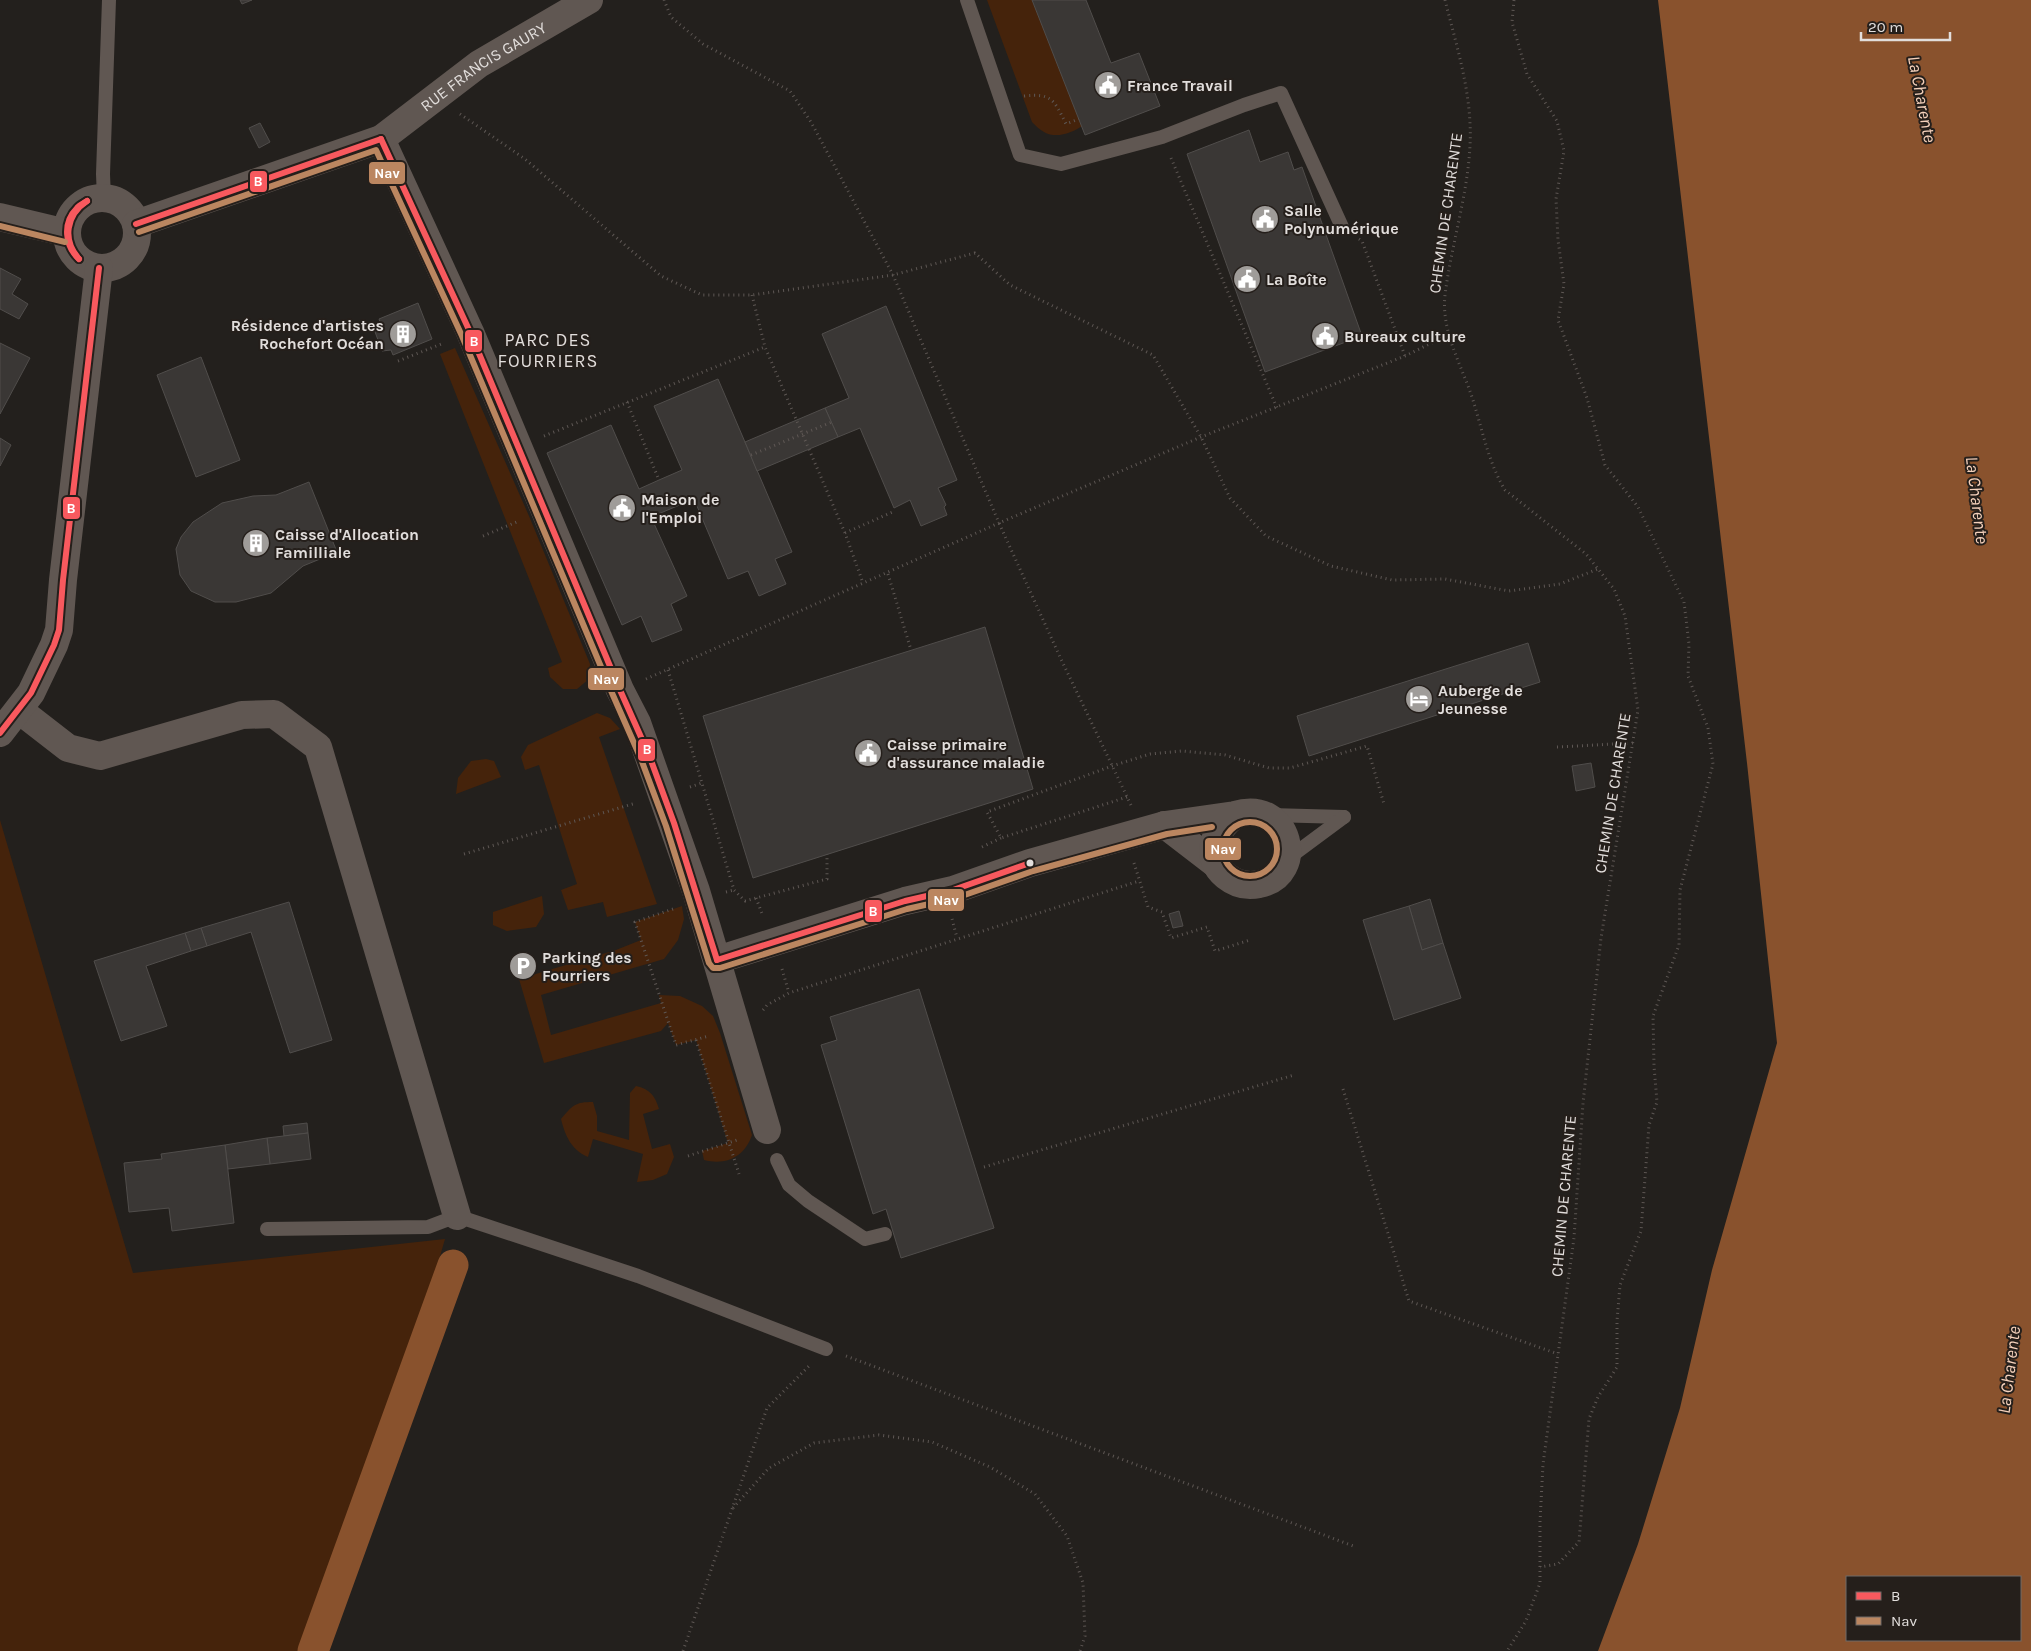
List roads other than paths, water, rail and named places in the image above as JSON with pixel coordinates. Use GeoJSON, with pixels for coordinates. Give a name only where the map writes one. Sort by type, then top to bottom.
{"type":"FeatureCollection","features":[{"type":"Feature","properties":{"kind":"street","name":"RUE FRANCIS GAURY"},"geometry":{"type":"LineString","coordinates":[[136,224],[380,139],[479,64],[589,0]]}},
{"type":"Feature","properties":{"kind":"street"},"geometry":{"type":"LineString","coordinates":[[380,139],[470,332],[620,690],[637,723],[664,794],[698,900],[767,1130]]}},
{"type":"Feature","properties":{"kind":"street"},"geometry":{"type":"LineString","coordinates":[[93,199],[115,200],[125,206],[132,214],[136,224],[138,234],[130,255],[121,263],[110,268],[89,266],[73,253],[67,233],[69,222],[74,212],[82,204],[93,199]]}},
{"type":"Feature","properties":{"kind":"street"},"geometry":{"type":"LineString","coordinates":[[0,217],[67,233]]}},
{"type":"Feature","properties":{"kind":"street"},"geometry":{"type":"LineString","coordinates":[[0,733],[31,693],[54,645],[59,630],[63,580],[99,268]]}},
{"type":"Feature","properties":{"kind":"street"},"geometry":{"type":"LineString","coordinates":[[19,710],[68,748],[100,756],[242,715],[274,714],[318,747],[457,1216]]}},
{"type":"Feature","properties":{"kind":"street"},"geometry":{"type":"LineString","coordinates":[[717,960],[905,901],[953,890],[1030,863],[1145,830],[1245,812],[1265,814],[1274,820],[1286,838],[1287,850],[1280,870],[1263,883],[1242,885],[1232,881],[1217,865],[1214,854],[1214,842],[1218,831],[1225,822],[1235,815]]}},
{"type":"Feature","properties":{"kind":"street"},"geometry":{"type":"LineString","coordinates":[[1145,830],[1217,865]]}},
{"type":"Feature","properties":{"kind":"lane"},"geometry":{"type":"LineString","coordinates":[[104,198],[108,0]]}},
{"type":"Feature","properties":{"kind":"lane"},"geometry":{"type":"LineString","coordinates":[[967,0],[1020,155],[1061,164],[1162,137],[1244,105],[1281,93],[1342,227]]}},
{"type":"Feature","properties":{"kind":"lane"},"geometry":{"type":"LineString","coordinates":[[1265,814],[1344,817],[1285,860]]}},
{"type":"Feature","properties":{"kind":"lane"},"geometry":{"type":"LineString","coordinates":[[778,1160],[789,1185],[808,1201],[865,1239],[885,1234]]}},
{"type":"Feature","properties":{"kind":"lane"},"geometry":{"type":"LineString","coordinates":[[267,1229],[428,1226],[457,1216],[638,1276],[826,1349]]}},
{"type":"Feature","properties":{"kind":"water","name":"La Charente"},"geometry":{"type":"Polygon","coordinates":[[[1658,0],[2031,0],[2031,1651],[1598,1651],[1638,1544],[1680,1408],[1712,1270],[1777,1043],[1747,763],[1658,0]]]}},
{"type":"Feature","properties":{"kind":"waterway"},"geometry":{"type":"LineString","coordinates":[[313,1651],[453,1265]]}},
{"type":"Feature","properties":{"kind":"place","name":"France Travail"},"geometry":{"type":"Point","coordinates":[1108,85]}},
{"type":"Feature","properties":{"kind":"place","name":"Salle Polynumérique"},"geometry":{"type":"Point","coordinates":[1265,219]}},
{"type":"Feature","properties":{"kind":"place","name":"La Boîte"},"geometry":{"type":"Point","coordinates":[1247,279]}},
{"type":"Feature","properties":{"kind":"place","name":"Résidence d'artistes Rochefort Océan"},"geometry":{"type":"Point","coordinates":[403,334]}},
{"type":"Feature","properties":{"kind":"place","name":"Bureaux culture"},"geometry":{"type":"Point","coordinates":[1325,336]}},
{"type":"Feature","properties":{"kind":"place","name":"Maison de l'Emploi"},"geometry":{"type":"Point","coordinates":[622,508]}},
{"type":"Feature","properties":{"kind":"place","name":"Caisse d'Allocation Familliale"},"geometry":{"type":"Point","coordinates":[256,543]}},
{"type":"Feature","properties":{"kind":"place","name":"Auberge de Jeunesse"},"geometry":{"type":"Point","coordinates":[1419,699]}},
{"type":"Feature","properties":{"kind":"place","name":"Caisse primaire d'assurance maladie"},"geometry":{"type":"Point","coordinates":[868,753]}},
{"type":"Feature","properties":{"kind":"place","name":"Parking des Fourriers"},"geometry":{"type":"Point","coordinates":[523,966]}},
{"type":"Feature","properties":{"kind":"district","name":"PARC DES FOURRIERS"},"geometry":{"type":"Point","coordinates":[548,350]}}]}
